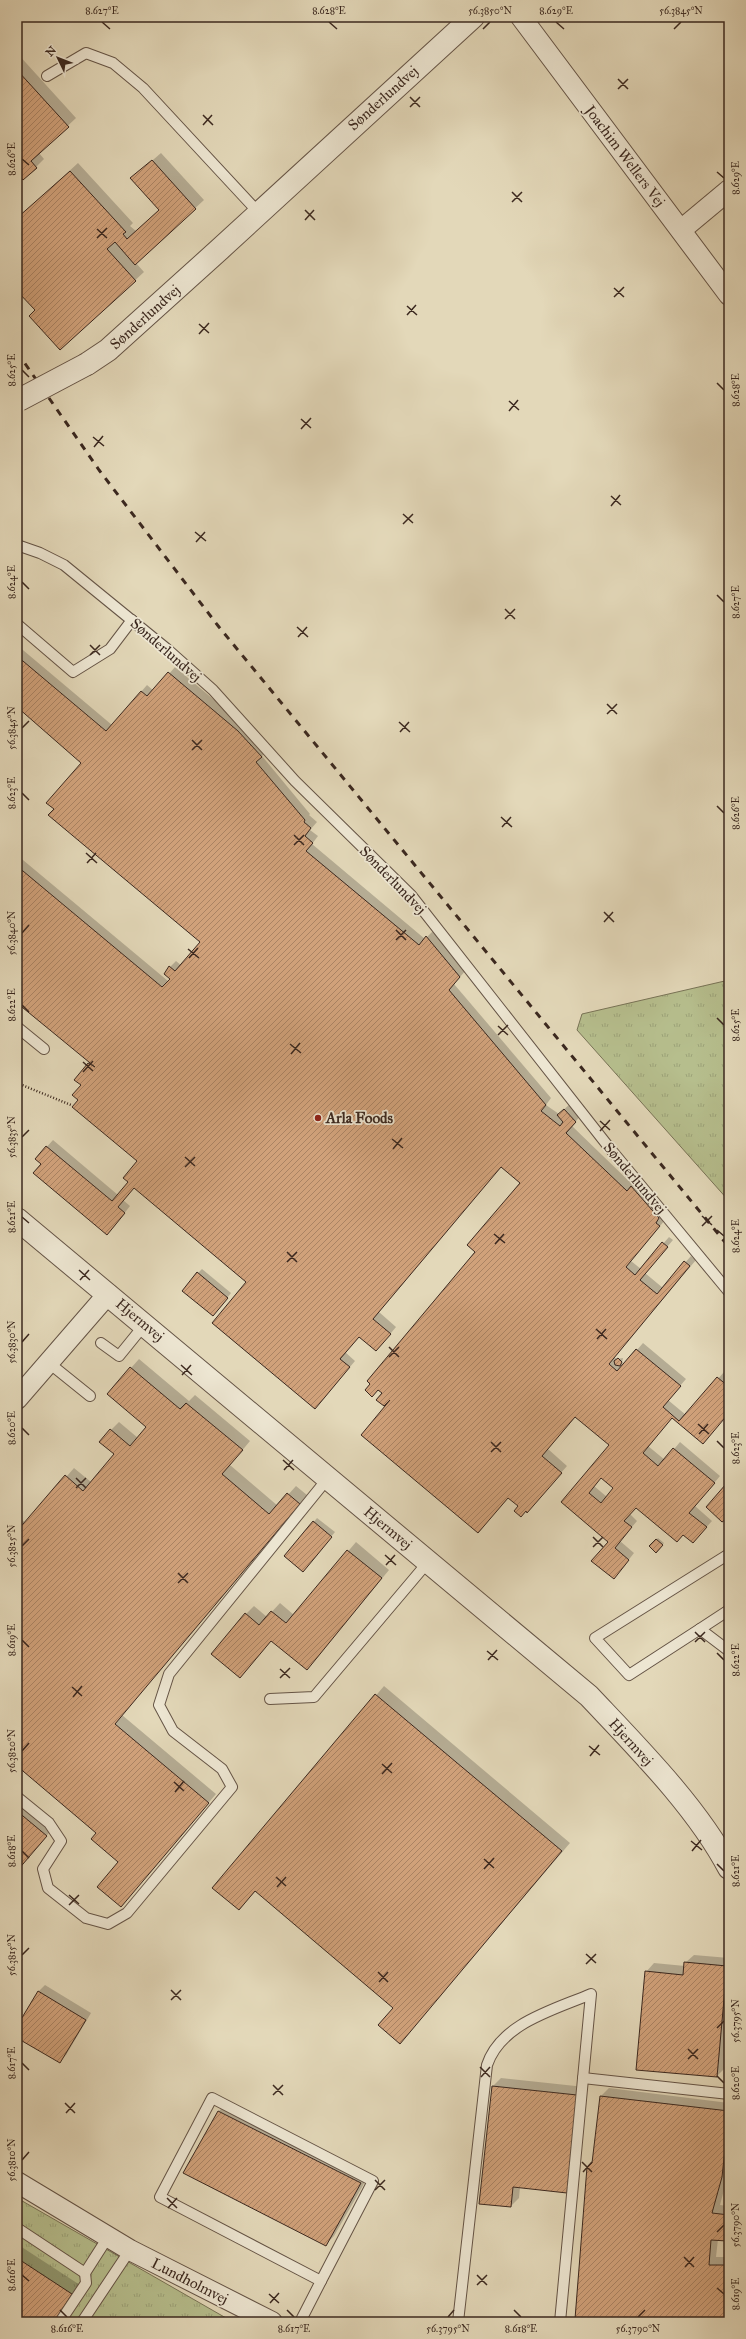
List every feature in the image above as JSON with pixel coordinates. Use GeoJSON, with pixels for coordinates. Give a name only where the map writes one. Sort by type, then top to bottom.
{"type":"FeatureCollection","features":[{"type":"Feature","properties":{"kind":"street","name":"Sønderlundvej"},"geometry":{"type":"LineString","coordinates":[[18,400],[86,364],[108,350],[473,17]]}},
{"type":"Feature","properties":{"kind":"street","name":"Joachim Wellers Vej"},"geometry":{"type":"LineString","coordinates":[[521,17],[729,295]]}},
{"type":"Feature","properties":{"kind":"street"},"geometry":{"type":"LineString","coordinates":[[681,230],[729,191]]}},
{"type":"Feature","properties":{"kind":"street","name":"Hjermvej"},"geometry":{"type":"LineString","coordinates":[[17,1218],[589,1696],[638,1748],[714,1839],[729,1868]]}},
{"type":"Feature","properties":{"kind":"street"},"geometry":{"type":"LineString","coordinates":[[18,1396],[49,1363],[108,1294]]}},
{"type":"Feature","properties":{"kind":"street","name":"Lundholmvej"},"geometry":{"type":"LineString","coordinates":[[17,2182],[130,2250],[272,2322]]}},
{"type":"Feature","properties":{"kind":"lane"},"geometry":{"type":"LineString","coordinates":[[47,76],[86,53],[113,62],[143,88],[259,213]]}},
{"type":"Feature","properties":{"kind":"lane","name":"Sønderlundvej"},"geometry":{"type":"LineString","coordinates":[[17,545],[40,553],[64,565],[132,620],[213,690],[295,782],[411,895],[608,1146],[729,1292]]}},
{"type":"Feature","properties":{"kind":"lane"},"geometry":{"type":"LineString","coordinates":[[17,624],[73,672],[110,649],[132,620]]}},
{"type":"Feature","properties":{"kind":"lane"},"geometry":{"type":"LineString","coordinates":[[17,1027],[44,1049]]}},
{"type":"Feature","properties":{"kind":"lane"},"geometry":{"type":"LineString","coordinates":[[101,1343],[119,1356],[145,1324]]}},
{"type":"Feature","properties":{"kind":"lane"},"geometry":{"type":"LineString","coordinates":[[49,1363],[90,1396]]}},
{"type":"Feature","properties":{"kind":"lane"},"geometry":{"type":"LineString","coordinates":[[17,1797],[49,1823],[61,1841],[43,1869],[48,1888],[86,1918],[108,1924],[127,1913],[232,1787],[222,1769],[173,1731],[159,1705],[169,1674],[328,1478]]}},
{"type":"Feature","properties":{"kind":"lane"},"geometry":{"type":"LineString","coordinates":[[729,1554],[595,1638],[629,1675],[729,1610]]}},
{"type":"Feature","properties":{"kind":"lane"},"geometry":{"type":"LineString","coordinates":[[270,1699],[314,1697],[428,1562]]}},
{"type":"Feature","properties":{"kind":"lane"},"geometry":{"type":"LineString","coordinates":[[700,1629],[729,1651]]}},
{"type":"Feature","properties":{"kind":"lane"},"geometry":{"type":"LineString","coordinates":[[458,2322],[488,2065],[491,2054],[504,2038],[520,2026],[591,1994],[560,2322]]}},
{"type":"Feature","properties":{"kind":"lane"},"geometry":{"type":"LineString","coordinates":[[583,2078],[729,2094]]}},
{"type":"Feature","properties":{"kind":"lane"},"geometry":{"type":"LineString","coordinates":[[300,2322],[373,2181],[212,2098],[160,2197],[321,2281]]}},
{"type":"Feature","properties":{"kind":"lane"},"geometry":{"type":"LineString","coordinates":[[17,2228],[85,2273]]}},
{"type":"Feature","properties":{"kind":"lane"},"geometry":{"type":"LineString","coordinates":[[60,2322],[86,2283],[85,2273],[108,2236]]}},
{"type":"Feature","properties":{"kind":"lane"},"geometry":{"type":"LineString","coordinates":[[82,2322],[130,2250]]}},
{"type":"Feature","properties":{"kind":"path"},"geometry":{"type":"LineString","coordinates":[[17,1083],[71,1105]]}},
{"type":"Feature","properties":{"kind":"green space"},"geometry":{"type":"Polygon","coordinates":[[[729,980],[729,1201],[577,1030],[582,1014],[729,980]]]}},
{"type":"Feature","properties":{"kind":"green space"},"geometry":{"type":"Polygon","coordinates":[[[17,2198],[233,2322],[17,2322],[17,2198]]]}},
{"type":"Feature","properties":{"kind":"building"},"geometry":{"type":"Polygon","coordinates":[[[17,70],[69,127],[31,161],[37,168],[23,180],[17,173],[17,70]]]}},
{"type":"Feature","properties":{"kind":"building"},"geometry":{"type":"Polygon","coordinates":[[[152,160],[196,209],[135,265],[115,242],[107,249],[136,281],[60,350],[29,316],[35,310],[17,291],[17,218],[70,171],[126,232],[123,234],[127,239],[159,210],[130,178],[152,160]]]}},
{"type":"Feature","properties":{"kind":"building","name":"Arla Foods"},"geometry":{"type":"Polygon","coordinates":[[[17,656],[106,731],[141,691],[147,696],[168,672],[238,731],[262,757],[256,762],[305,820],[304,822],[311,828],[305,836],[313,843],[306,851],[419,945],[426,936],[460,977],[449,990],[546,1105],[541,1111],[560,1126],[563,1122],[557,1115],[564,1109],[576,1122],[566,1133],[627,1191],[631,1186],[659,1218],[656,1223],[660,1226],[626,1267],[635,1275],[662,1242],[668,1247],[640,1280],[657,1294],[684,1261],[690,1266],[609,1364],[617,1371],[636,1349],[681,1386],[663,1407],[679,1421],[717,1377],[729,1387],[729,1413],[703,1444],[672,1418],[643,1453],[658,1466],[673,1448],[715,1483],[689,1513],[707,1527],[693,1543],[683,1535],[677,1542],[636,1508],[624,1521],[632,1527],[615,1548],[629,1560],[614,1579],[591,1561],[608,1542],[561,1502],[609,1445],[575,1417],[542,1456],[562,1473],[527,1513],[526,1511],[521,1517],[514,1511],[518,1506],[508,1498],[478,1533],[361,1435],[390,1400],[384,1406],[376,1400],[382,1393],[378,1390],[372,1397],[365,1390],[370,1384],[367,1381],[475,1252],[467,1245],[520,1183],[501,1167],[373,1319],[391,1334],[376,1351],[359,1337],[340,1359],[350,1367],[315,1409],[212,1323],[246,1282],[134,1188],[118,1207],[125,1213],[107,1235],[33,1173],[41,1164],[35,1159],[46,1146],[112,1201],[128,1182],[123,1178],[137,1161],[72,1107],[78,1100],[72,1095],[81,1085],[74,1080],[88,1063],[95,1067],[17,1003],[17,866],[162,987],[170,979],[164,974],[169,966],[175,971],[200,942],[48,815],[54,809],[46,803],[81,763],[17,707],[17,656]],[[601,1478],[589,1493],[601,1503],[613,1488],[601,1478]]]}},
{"type":"Feature","properties":{"kind":"building"},"geometry":{"type":"Polygon","coordinates":[[[197,1272],[228,1298],[213,1316],[182,1291],[197,1272]]]}},
{"type":"Feature","properties":{"kind":"building"},"geometry":{"type":"Polygon","coordinates":[[[618,1358],[622,1362],[620,1366],[615,1365],[614,1361],[618,1358]]]}},
{"type":"Feature","properties":{"kind":"building"},"geometry":{"type":"Polygon","coordinates":[[[130,1367],[180,1409],[186,1403],[243,1450],[222,1474],[269,1514],[287,1493],[300,1504],[115,1724],[209,1803],[121,1907],[97,1887],[118,1862],[91,1839],[96,1833],[17,1766],[17,1531],[65,1475],[83,1491],[114,1454],[99,1442],[110,1429],[130,1446],[146,1427],[107,1394],[130,1367]]]}},
{"type":"Feature","properties":{"kind":"building"},"geometry":{"type":"Polygon","coordinates":[[[726,1484],[729,1487],[728,1524],[725,1520],[722,1522],[706,1507],[726,1484]]]}},
{"type":"Feature","properties":{"kind":"building"},"geometry":{"type":"Polygon","coordinates":[[[313,1521],[332,1537],[303,1572],[284,1556],[313,1521]]]}},
{"type":"Feature","properties":{"kind":"building"},"geometry":{"type":"Polygon","coordinates":[[[656,1539],[663,1545],[656,1553],[649,1546],[656,1539]]]}},
{"type":"Feature","properties":{"kind":"building"},"geometry":{"type":"Polygon","coordinates":[[[347,1550],[382,1578],[307,1670],[271,1641],[240,1678],[211,1654],[245,1613],[259,1625],[271,1611],[286,1623],[347,1550]]]}},
{"type":"Feature","properties":{"kind":"building"},"geometry":{"type":"Polygon","coordinates":[[[375,1694],[562,1851],[400,2044],[378,2025],[393,2008],[255,1891],[239,1910],[212,1888],[375,1694]]]}},
{"type":"Feature","properties":{"kind":"building"},"geometry":{"type":"Polygon","coordinates":[[[17,1811],[47,1836],[17,1871],[17,1811]]]}},
{"type":"Feature","properties":{"kind":"building"},"geometry":{"type":"Polygon","coordinates":[[[684,1962],[727,1966],[717,2077],[636,2070],[645,1971],[683,1975],[684,1962]]]}},
{"type":"Feature","properties":{"kind":"building"},"geometry":{"type":"Polygon","coordinates":[[[38,1991],[86,2020],[60,2063],[17,2038],[17,2026],[38,1991]]]}},
{"type":"Feature","properties":{"kind":"building"},"geometry":{"type":"Polygon","coordinates":[[[492,2086],[577,2095],[567,2193],[513,2187],[511,2207],[479,2204],[492,2086]]]}},
{"type":"Feature","properties":{"kind":"building"},"geometry":{"type":"Polygon","coordinates":[[[600,2096],[729,2111],[722,2177],[712,2213],[729,2215],[727,2241],[711,2240],[709,2265],[729,2265],[729,2291],[726,2316],[729,2317],[729,2322],[596,2322],[575,2319],[587,2167],[592,2163],[600,2096]]]}},
{"type":"Feature","properties":{"kind":"building"},"geometry":{"type":"Polygon","coordinates":[[[218,2111],[361,2183],[326,2246],[183,2173],[218,2111]]]}},
{"type":"Feature","properties":{"kind":"building"},"geometry":{"type":"Polygon","coordinates":[[[17,2258],[72,2294],[54,2322],[17,2322],[17,2258]]]}},
{"type":"Feature","properties":{"kind":"railway"},"geometry":{"type":"LineString","coordinates":[[17,352],[99,470],[219,627],[729,1247]]}},
{"type":"Feature","properties":{"kind":"place","name":"Arla Foods"},"geometry":{"type":"Point","coordinates":[318,1118]}}]}
